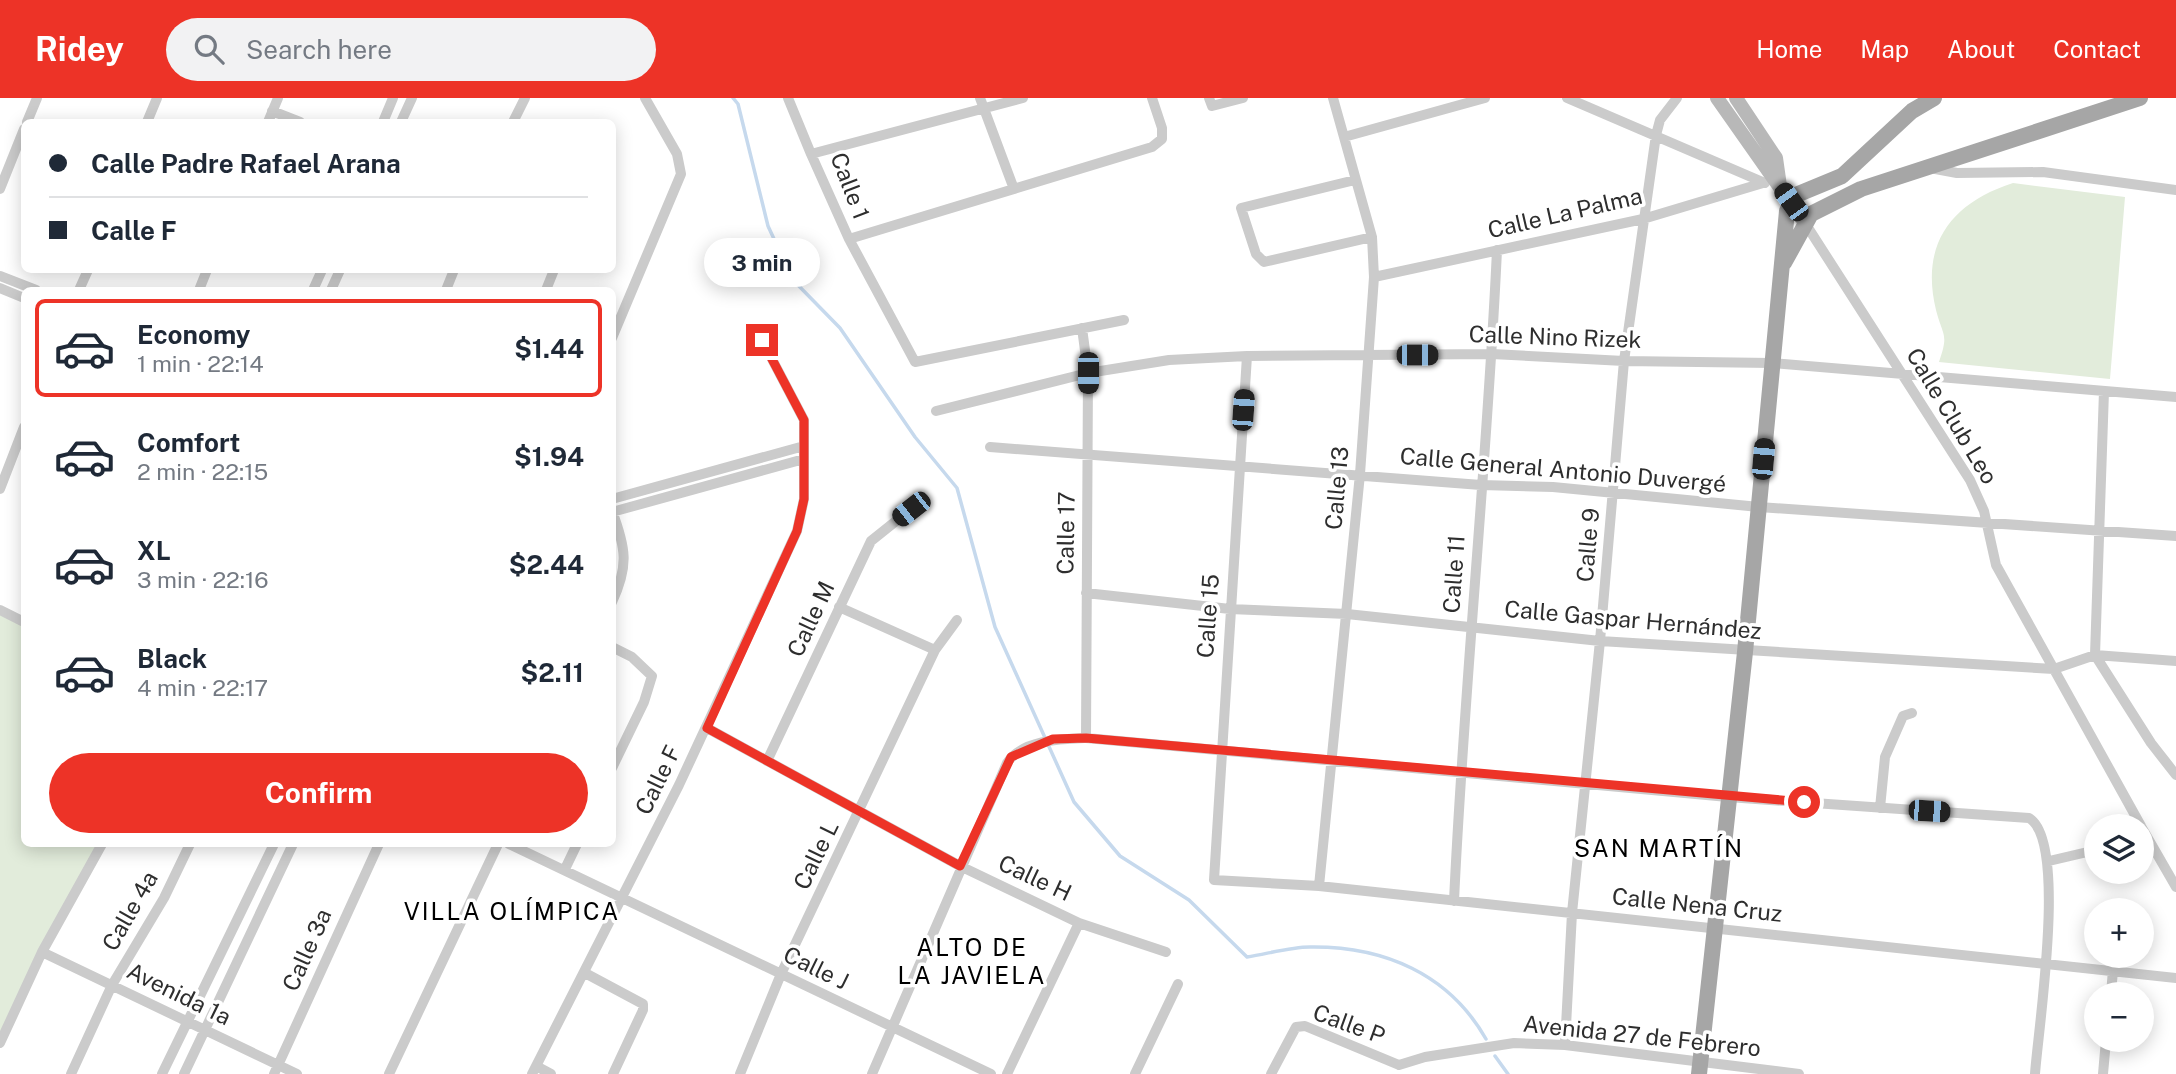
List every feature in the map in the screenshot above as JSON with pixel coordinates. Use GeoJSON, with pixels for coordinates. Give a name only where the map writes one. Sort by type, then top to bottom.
{"type":"FeatureCollection","features":[{"type":"Feature","properties":{"kind":"main road"},"geometry":{"type":"LineString","coordinates":[[1699,1068],[1784,263],[1784,192],[1802,191],[1852,170],[1912,111],[1934,98]]}},
{"type":"Feature","properties":{"kind":"main road"},"geometry":{"type":"LineString","coordinates":[[1784,263],[1805,223],[1818,209],[1861,189],[1930,168],[1956,167],[2140,98]]}},
{"type":"Feature","properties":{"kind":"main road"},"geometry":{"type":"LineString","coordinates":[[1852,170],[1861,189]]}},
{"type":"Feature","properties":{"kind":"street"},"geometry":{"type":"LineString","coordinates":[[28,119],[37,98]]}},
{"type":"Feature","properties":{"kind":"street"},"geometry":{"type":"LineString","coordinates":[[148,119],[157,98]]}},
{"type":"Feature","properties":{"kind":"street"},"geometry":{"type":"LineString","coordinates":[[270,117],[278,98]]}},
{"type":"Feature","properties":{"kind":"street"},"geometry":{"type":"LineString","coordinates":[[384,119],[393,98]]}},
{"type":"Feature","properties":{"kind":"street"},"geometry":{"type":"LineString","coordinates":[[402,119],[412,98]]}},
{"type":"Feature","properties":{"kind":"street"},"geometry":{"type":"LineString","coordinates":[[514,119],[525,98]]}},
{"type":"Feature","properties":{"kind":"street"},"geometry":{"type":"LineString","coordinates":[[616,328],[681,174],[677,154],[645,98]]}},
{"type":"Feature","properties":{"kind":"street"},"geometry":{"type":"LineString","coordinates":[[788,98],[811,155]]}},
{"type":"Feature","properties":{"kind":"street","name":"Calle 1"},"geometry":{"type":"LineString","coordinates":[[1023,98],[982,103],[811,155],[849,239],[915,362],[927,362],[1082,328]]}},
{"type":"Feature","properties":{"kind":"street"},"geometry":{"type":"LineString","coordinates":[[849,239],[1152,147],[1162,139],[1162,128],[1152,98]]}},
{"type":"Feature","properties":{"kind":"street"},"geometry":{"type":"LineString","coordinates":[[1210,102],[1243,98]]}},
{"type":"Feature","properties":{"kind":"street","name":"Calle 13"},"geometry":{"type":"LineString","coordinates":[[1319,886],[1360,474],[1374,277],[1371,237],[1333,98]]}},
{"type":"Feature","properties":{"kind":"street"},"geometry":{"type":"LineString","coordinates":[[1344,137],[1485,98]]}},
{"type":"Feature","properties":{"kind":"street"},"geometry":{"type":"LineString","coordinates":[[1569,98],[1784,192]]}},
{"type":"Feature","properties":{"kind":"street","name":"Calle 9"},"geometry":{"type":"LineString","coordinates":[[1565,1045],[1572,913],[1600,641],[1624,361],[1656,135],[1660,120],[1677,98]]}},
{"type":"Feature","properties":{"kind":"street"},"geometry":{"type":"LineString","coordinates":[[1717,98],[1763,167],[1805,223]]}},
{"type":"Feature","properties":{"kind":"street"},"geometry":{"type":"LineString","coordinates":[[1736,98],[1776,158],[1784,192]]}},
{"type":"Feature","properties":{"kind":"street"},"geometry":{"type":"LineString","coordinates":[[982,103],[1014,189]]}},
{"type":"Feature","properties":{"kind":"street"},"geometry":{"type":"LineString","coordinates":[[0,189],[21,136]]}},
{"type":"Feature","properties":{"kind":"street"},"geometry":{"type":"LineString","coordinates":[[1956,167],[2043,172],[2176,190]]}},
{"type":"Feature","properties":{"kind":"street"},"geometry":{"type":"LineString","coordinates":[[1355,180],[1241,208],[1256,254],[1264,262],[1371,237]]}},
{"type":"Feature","properties":{"kind":"street","name":"Calle La Palma"},"geometry":{"type":"LineString","coordinates":[[1374,277],[1643,219],[1763,183]]}},
{"type":"Feature","properties":{"kind":"street","name":"Calle Club Leo"},"geometry":{"type":"LineString","coordinates":[[1805,223],[1970,480],[1979,497],[1996,565],[2133,814]]}},
{"type":"Feature","properties":{"kind":"street","name":"Calle 11"},"geometry":{"type":"LineString","coordinates":[[1454,901],[1460,774],[1492,354],[1497,250]]}},
{"type":"Feature","properties":{"kind":"street"},"geometry":{"type":"LineString","coordinates":[[0,276],[28,287]]}},
{"type":"Feature","properties":{"kind":"street"},"geometry":{"type":"LineString","coordinates":[[0,288],[21,297]]}},
{"type":"Feature","properties":{"kind":"street"},"geometry":{"type":"LineString","coordinates":[[1082,328],[1124,320]]}},
{"type":"Feature","properties":{"kind":"street","name":"Calle 17"},"geometry":{"type":"LineString","coordinates":[[1082,328],[1088,373],[1086,738]]}},
{"type":"Feature","properties":{"kind":"street","name":"Calle F"},"geometry":{"type":"LineString","coordinates":[[534,1070],[624,898],[707,728],[797,531],[804,499],[804,420],[762,340]]}},
{"type":"Feature","properties":{"kind":"street","name":"Calle Nino Rizek"},"geometry":{"type":"LineString","coordinates":[[936,411],[1088,373],[1170,360],[1247,356],[1492,354],[1624,361],[1772,363],[2176,397]]}},
{"type":"Feature","properties":{"kind":"street","name":"Calle 15"},"geometry":{"type":"LineString","coordinates":[[1214,880],[1247,356]]}},
{"type":"Feature","properties":{"kind":"street"},"geometry":{"type":"LineString","coordinates":[[2104,391],[2095,655],[2162,759],[2176,775]]}},
{"type":"Feature","properties":{"kind":"street"},"geometry":{"type":"LineString","coordinates":[[0,489],[21,435]]}},
{"type":"Feature","properties":{"kind":"street"},"geometry":{"type":"LineString","coordinates":[[616,498],[804,446]]}},
{"type":"Feature","properties":{"kind":"street","name":"Calle General Antonio Duvergé"},"geometry":{"type":"LineString","coordinates":[[990,447],[1613,493],[1759,507],[2176,536]]}},
{"type":"Feature","properties":{"kind":"street"},"geometry":{"type":"LineString","coordinates":[[616,511],[804,459]]}},
{"type":"Feature","properties":{"kind":"street","name":"Calle M"},"geometry":{"type":"LineString","coordinates":[[767,761],[871,541],[911,509]]}},
{"type":"Feature","properties":{"kind":"street"},"geometry":{"type":"LineString","coordinates":[[616,520],[621,534],[625,575],[616,593]]}},
{"type":"Feature","properties":{"kind":"street","name":"Calle Gaspar Hernández"},"geometry":{"type":"LineString","coordinates":[[1086,593],[1230,609],[1347,614],[1600,641],[1745,652],[2054,668],[2095,655],[2176,661]]}},
{"type":"Feature","properties":{"kind":"street"},"geometry":{"type":"LineString","coordinates":[[839,607],[935,650]]}},
{"type":"Feature","properties":{"kind":"street"},"geometry":{"type":"LineString","coordinates":[[0,610],[21,620]]}},
{"type":"Feature","properties":{"kind":"street","name":"Calle L"},"geometry":{"type":"LineString","coordinates":[[740,1074],[781,974],[935,650],[957,620]]}},
{"type":"Feature","properties":{"kind":"street"},"geometry":{"type":"LineString","coordinates":[[616,649],[632,657],[652,676],[648,693],[616,760]]}},
{"type":"Feature","properties":{"kind":"street"},"geometry":{"type":"LineString","coordinates":[[1880,808],[1885,757],[1903,716],[1912,713]]}},
{"type":"Feature","properties":{"kind":"street","name":"Calle H"},"geometry":{"type":"LineString","coordinates":[[707,728],[960,866],[1079,923],[1166,953]]}},
{"type":"Feature","properties":{"kind":"street"},"geometry":{"type":"LineString","coordinates":[[872,1074],[894,1028],[960,866],[1007,763],[1015,753],[1053,739],[1086,738],[1728,797],[2029,818],[2034,821],[2049,861],[2051,902],[2035,1074]]}},
{"type":"Feature","properties":{"kind":"street"},"geometry":{"type":"LineString","coordinates":[[0,1043],[42,952],[101,847]]}},
{"type":"Feature","properties":{"kind":"street","name":"Calle 4a"},"geometry":{"type":"LineString","coordinates":[[71,1074],[112,985],[164,898],[189,847]]}},
{"type":"Feature","properties":{"kind":"street"},"geometry":{"type":"LineString","coordinates":[[162,1074],[273,847]]}},
{"type":"Feature","properties":{"kind":"street"},"geometry":{"type":"LineString","coordinates":[[184,1074],[292,847]]}},
{"type":"Feature","properties":{"kind":"street","name":"Calle 3a"},"geometry":{"type":"LineString","coordinates":[[276,1070],[378,847]]}},
{"type":"Feature","properties":{"kind":"street"},"geometry":{"type":"LineString","coordinates":[[389,1074],[497,847]]}},
{"type":"Feature","properties":{"kind":"street","name":"Calle J"},"geometry":{"type":"LineString","coordinates":[[515,847],[991,1074]]}},
{"type":"Feature","properties":{"kind":"street"},"geometry":{"type":"LineString","coordinates":[[565,870],[576,847]]}},
{"type":"Feature","properties":{"kind":"street","name":"Calle Club Leo"},"geometry":{"type":"LineString","coordinates":[[2154,851],[2176,887]]}},
{"type":"Feature","properties":{"kind":"street"},"geometry":{"type":"LineString","coordinates":[[2049,861],[2084,853]]}},
{"type":"Feature","properties":{"kind":"street","name":"Calle Nena Cruz"},"geometry":{"type":"LineString","coordinates":[[1214,880],[1319,886],[2176,978]]}},
{"type":"Feature","properties":{"kind":"street"},"geometry":{"type":"LineString","coordinates":[[1007,1074],[1079,923]]}},
{"type":"Feature","properties":{"kind":"street","name":"Avenida 1a"},"geometry":{"type":"LineString","coordinates":[[42,952],[205,1029],[276,1070],[297,1074]]}},
{"type":"Feature","properties":{"kind":"street"},"geometry":{"type":"LineString","coordinates":[[2112,982],[2113,970]]}},
{"type":"Feature","properties":{"kind":"street"},"geometry":{"type":"LineString","coordinates":[[585,973],[643,1004],[643,1010],[613,1074]]}},
{"type":"Feature","properties":{"kind":"street"},"geometry":{"type":"LineString","coordinates":[[1135,1074],[1178,984]]}},
{"type":"Feature","properties":{"kind":"street","name":"Calle P"},"geometry":{"type":"LineString","coordinates":[[1271,1074],[1296,1027],[1305,1026],[1395,1069]]}},
{"type":"Feature","properties":{"kind":"street","name":"Avenida 27 de Febrero"},"geometry":{"type":"LineString","coordinates":[[1395,1069],[1493,1045],[1565,1045],[1699,1068],[1799,1074]]}},
{"type":"Feature","properties":{"kind":"street"},"geometry":{"type":"LineString","coordinates":[[2103,1074],[2105,1052]]}},
{"type":"Feature","properties":{"kind":"street"},"geometry":{"type":"LineString","coordinates":[[534,1070],[551,1074]]}},
{"type":"Feature","properties":{"kind":"green space"},"geometry":{"type":"Polygon","coordinates":[[[2013,183],[2125,197],[2110,379],[1939,362],[1944,340],[1932,286],[1937,246],[1945,229],[1957,215],[1991,191],[2013,183]]]}},
{"type":"Feature","properties":{"kind":"green space"},"geometry":{"type":"Polygon","coordinates":[[[0,614],[21,624],[21,847],[100,847],[0,1045],[0,614]]]}},
{"type":"Feature","properties":{"kind":"waterway"},"geometry":{"type":"LineString","coordinates":[[733,98],[738,104],[768,226],[793,280],[840,328],[915,437],[957,488],[995,627],[1074,802],[1120,856],[1189,900],[1247,957],[1310,947],[1364,952],[1388,959],[1412,968],[1434,981],[1471,1016],[1486,1039]]}},
{"type":"Feature","properties":{"kind":"waterway"},"geometry":{"type":"LineString","coordinates":[[1495,1056],[1508,1074]]}},
{"type":"Feature","properties":{"kind":"district","name":"SAN MARTÍN"},"geometry":{"type":"Point","coordinates":[1659,849]}},
{"type":"Feature","properties":{"kind":"district","name":"VILLA OLÍMPICA"},"geometry":{"type":"Point","coordinates":[512,912]}},
{"type":"Feature","properties":{"kind":"district","name":"ALTO DE LA JAVIELA"},"geometry":{"type":"Point","coordinates":[972,962]}},
{"type":"Feature","properties":{"kind":"route"},"geometry":{"type":"LineString","coordinates":[[762,340],[804,420],[804,499],[797,531],[707,728],[960,866],[1011,757],[1015,753],[1053,739],[1086,738],[1460,774],[1804,802]]}}]}
